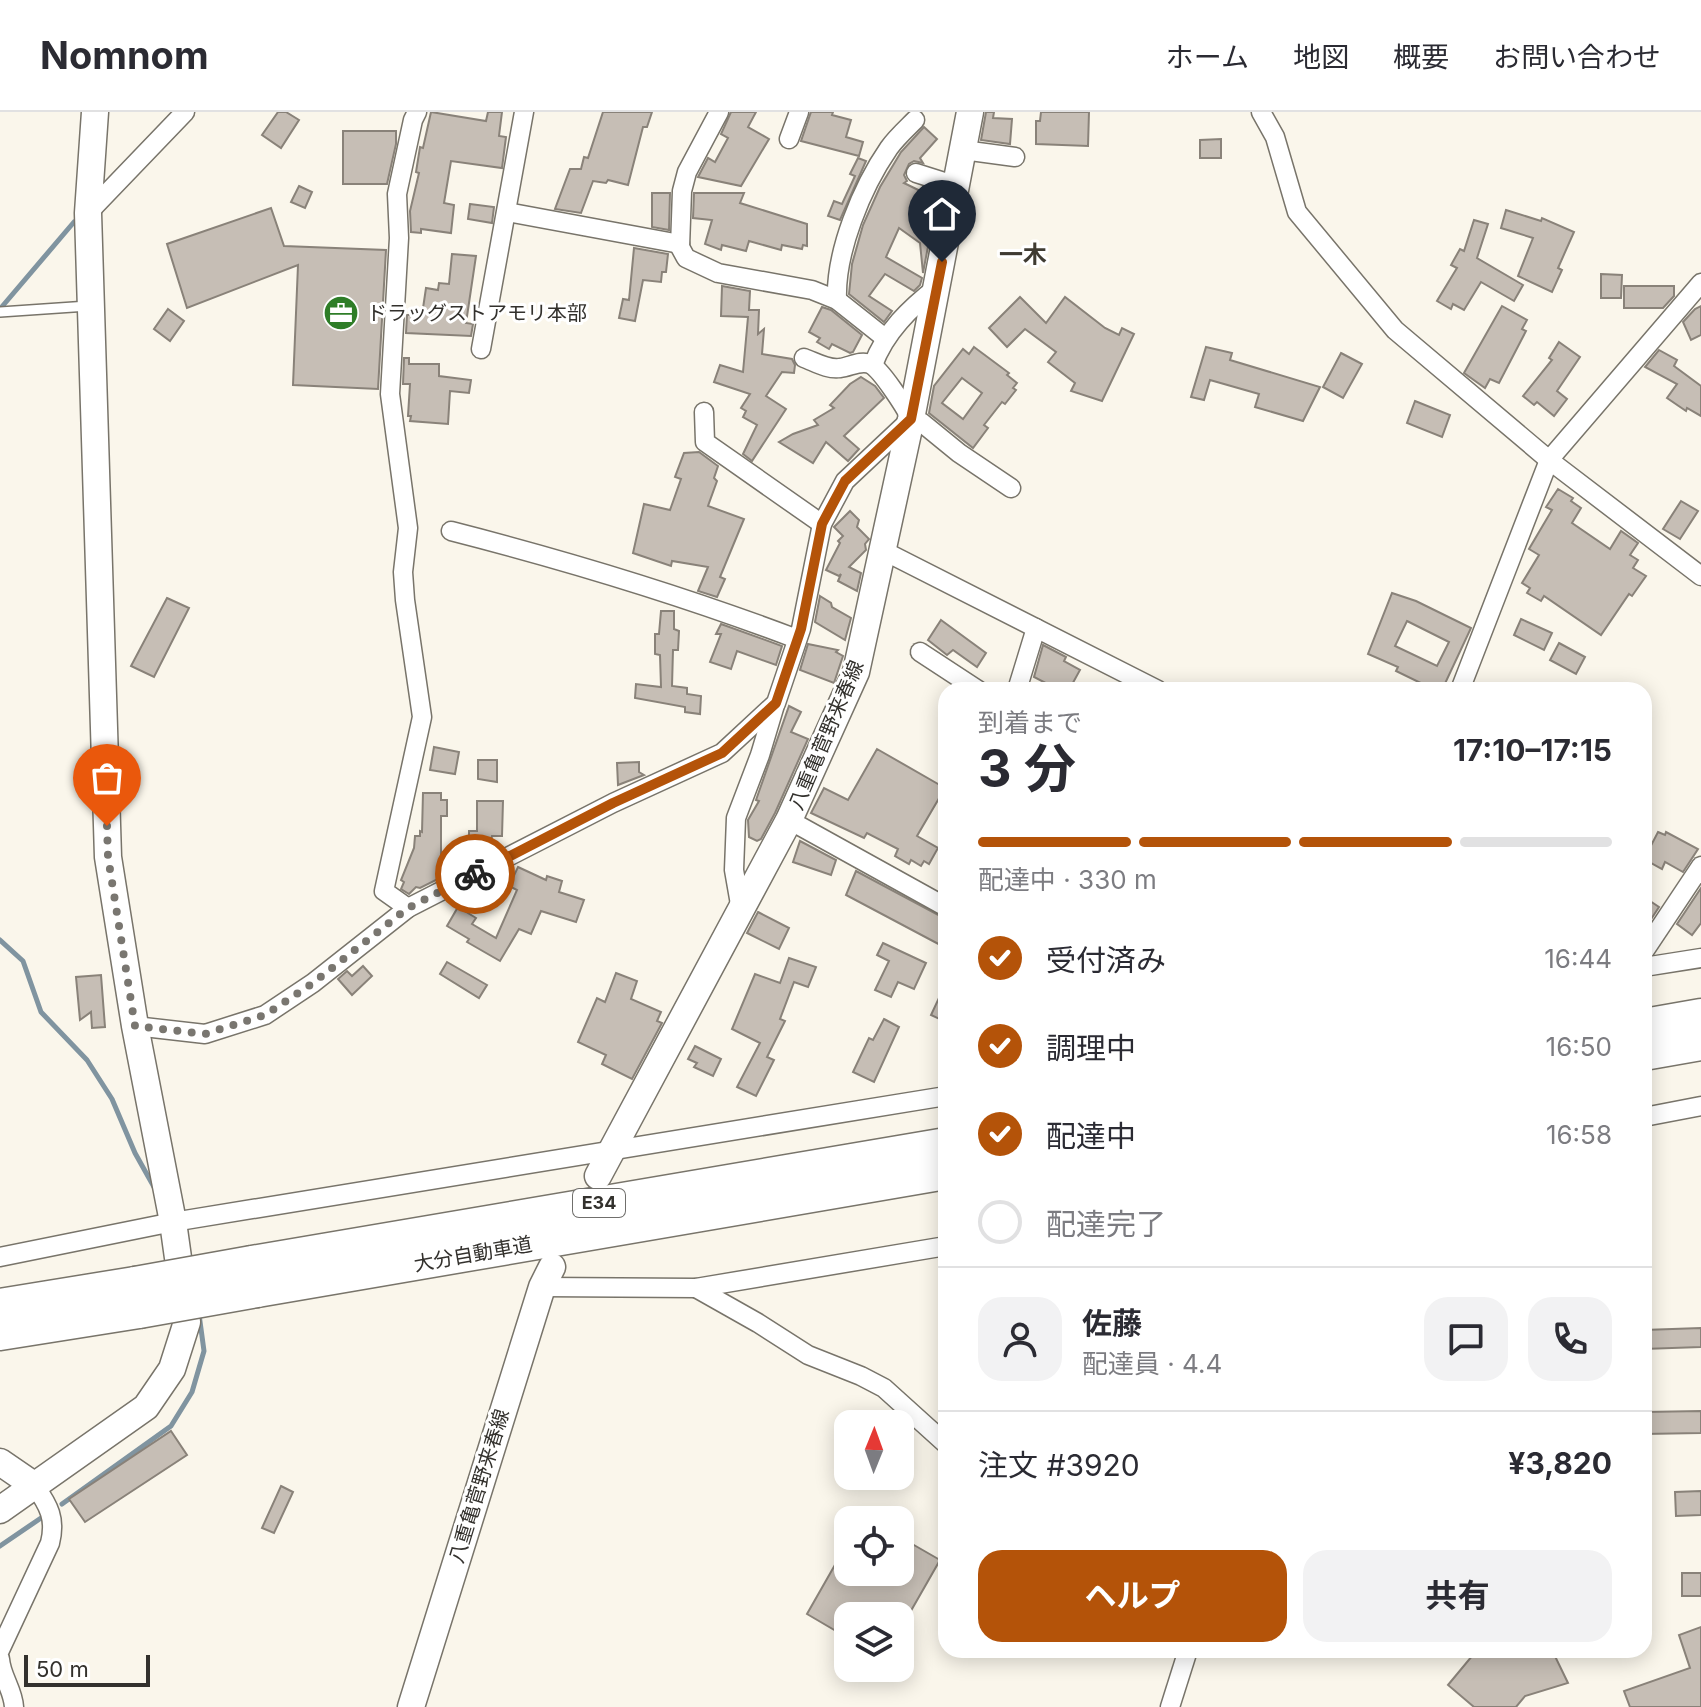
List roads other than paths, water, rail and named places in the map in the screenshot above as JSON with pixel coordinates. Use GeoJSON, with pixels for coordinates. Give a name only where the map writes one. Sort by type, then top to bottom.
{"type":"FeatureCollection","features":[{"type":"Feature","properties":{"kind":"highway"},"geometry":{"type":"LineString","coordinates":[[1652,1024],[1701,1015]]}},
{"type":"Feature","properties":{"kind":"highway"},"geometry":{"type":"LineString","coordinates":[[1652,1053],[1701,1044]]}},
{"type":"Feature","properties":{"kind":"highway","name":"大分自動車道"},"geometry":{"type":"LineString","coordinates":[[0,1334],[137,1298],[938,1146]]}},
{"type":"Feature","properties":{"kind":"highway","name":"大分自動車道"},"geometry":{"type":"LineString","coordinates":[[254,1277],[938,1174]]}},
{"type":"Feature","properties":{"kind":"highway","name":"大分自動車道"},"geometry":{"type":"LineString","coordinates":[[0,1305],[137,1298]]}},
{"type":"Feature","properties":{"kind":"main road"},"geometry":{"type":"LineString","coordinates":[[0,1510],[146,1407],[172,1369],[187,1322],[173,1222],[135,1026],[108,857],[88,213],[95,112]]}},
{"type":"Feature","properties":{"kind":"main road","name":"八重亀菅野来春線"},"geometry":{"type":"LineString","coordinates":[[598,1176],[789,820],[856,672],[911,419],[970,112]]}},
{"type":"Feature","properties":{"kind":"main road","name":"八重亀菅野来春線"},"geometry":{"type":"LineString","coordinates":[[411,1707],[547,1277]]}},
{"type":"Feature","properties":{"kind":"main road"},"geometry":{"type":"LineString","coordinates":[[0,1462],[35,1486]]}},
{"type":"Feature","properties":{"kind":"street"},"geometry":{"type":"LineString","coordinates":[[88,213],[185,112]]}},
{"type":"Feature","properties":{"kind":"street"},"geometry":{"type":"LineString","coordinates":[[408,908],[384,891],[422,717],[405,600],[403,572],[408,528],[390,394],[399,238],[397,194],[417,112]]}},
{"type":"Feature","properties":{"kind":"street"},"geometry":{"type":"LineString","coordinates":[[481,349],[524,112]]}},
{"type":"Feature","properties":{"kind":"street"},"geometry":{"type":"LineString","coordinates":[[719,112],[687,172],[682,191],[680,244],[686,258],[718,273],[812,290],[837,300],[885,338]]}},
{"type":"Feature","properties":{"kind":"street"},"geometry":{"type":"LineString","coordinates":[[789,139],[799,112]]}},
{"type":"Feature","properties":{"kind":"street"},"geometry":{"type":"LineString","coordinates":[[1261,112],[1275,137],[1297,212],[1395,330],[1549,460],[1701,576]]}},
{"type":"Feature","properties":{"kind":"street"},"geometry":{"type":"LineString","coordinates":[[837,300],[839,264],[870,182],[890,147],[915,120]]}},
{"type":"Feature","properties":{"kind":"street"},"geometry":{"type":"LineString","coordinates":[[963,150],[1015,157]]}},
{"type":"Feature","properties":{"kind":"street"},"geometry":{"type":"LineString","coordinates":[[916,173],[957,186]]}},
{"type":"Feature","properties":{"kind":"street"},"geometry":{"type":"LineString","coordinates":[[507,212],[680,244]]}},
{"type":"Feature","properties":{"kind":"street"},"geometry":{"type":"LineString","coordinates":[[1463,682],[1549,460],[1701,283]]}},
{"type":"Feature","properties":{"kind":"street"},"geometry":{"type":"LineString","coordinates":[[873,365],[885,338],[919,301],[937,287]]}},
{"type":"Feature","properties":{"kind":"street"},"geometry":{"type":"LineString","coordinates":[[804,358],[839,368],[862,363],[873,365],[900,396],[911,419],[921,422],[959,453],[1011,488]]}},
{"type":"Feature","properties":{"kind":"street"},"geometry":{"type":"LineString","coordinates":[[704,412],[705,442],[822,524]]}},
{"type":"Feature","properties":{"kind":"street"},"geometry":{"type":"LineString","coordinates":[[741,910],[734,870],[736,818],[797,639],[822,524],[845,481],[911,419]]}},
{"type":"Feature","properties":{"kind":"street"},"geometry":{"type":"LineString","coordinates":[[451,531],[592,568],[797,639]]}},
{"type":"Feature","properties":{"kind":"street"},"geometry":{"type":"LineString","coordinates":[[882,550],[1142,682]]}},
{"type":"Feature","properties":{"kind":"street"},"geometry":{"type":"LineString","coordinates":[[1019,682],[1036,628]]}},
{"type":"Feature","properties":{"kind":"street"},"geometry":{"type":"LineString","coordinates":[[920,652],[966,682]]}},
{"type":"Feature","properties":{"kind":"street"},"geometry":{"type":"LineString","coordinates":[[135,1026],[205,1034],[265,1015],[313,983],[408,908],[613,803],[722,753],[776,703]]}},
{"type":"Feature","properties":{"kind":"street"},"geometry":{"type":"LineString","coordinates":[[789,820],[938,903]]}},
{"type":"Feature","properties":{"kind":"street"},"geometry":{"type":"LineString","coordinates":[[1652,943],[1701,866]]}},
{"type":"Feature","properties":{"kind":"street"},"geometry":{"type":"LineString","coordinates":[[1652,959],[1664,964],[1701,958]]}},
{"type":"Feature","properties":{"kind":"street"},"geometry":{"type":"LineString","coordinates":[[0,1257],[173,1222],[938,1097]]}},
{"type":"Feature","properties":{"kind":"street"},"geometry":{"type":"LineString","coordinates":[[1652,1115],[1701,1106]]}},
{"type":"Feature","properties":{"kind":"street"},"geometry":{"type":"LineString","coordinates":[[547,1277],[696,1288],[938,1247]]}},
{"type":"Feature","properties":{"kind":"street"},"geometry":{"type":"LineString","coordinates":[[696,1288],[808,1355],[884,1388],[938,1437]]}},
{"type":"Feature","properties":{"kind":"street"},"geometry":{"type":"LineString","coordinates":[[0,1650],[54,1529],[50,1508],[35,1486]]}},
{"type":"Feature","properties":{"kind":"street"},"geometry":{"type":"LineString","coordinates":[[1170,1707],[1185,1658]]}},
{"type":"Feature","properties":{"kind":"street"},"geometry":{"type":"LineString","coordinates":[[0,1659],[14,1707]]}},
{"type":"Feature","properties":{"kind":"lane"},"geometry":{"type":"LineString","coordinates":[[5,312],[91,306]]}},
{"type":"Feature","properties":{"kind":"waterway"},"geometry":{"type":"LineString","coordinates":[[0,309],[74,222]]}},
{"type":"Feature","properties":{"kind":"waterway"},"geometry":{"type":"LineString","coordinates":[[0,940],[23,961],[41,1012],[87,1060],[112,1099],[135,1153],[154,1187]]}},
{"type":"Feature","properties":{"kind":"waterway"},"geometry":{"type":"LineString","coordinates":[[62,1504],[171,1426],[192,1392],[204,1351],[199,1314]]}},
{"type":"Feature","properties":{"kind":"waterway"},"geometry":{"type":"LineString","coordinates":[[0,1546],[41,1518]]}},
{"type":"Feature","properties":{"kind":"place","name":"ドラッグストアモリ本部"},"geometry":{"type":"Point","coordinates":[341,313]}},
{"type":"Feature","properties":{"kind":"district","name":"一木"},"geometry":{"type":"Point","coordinates":[1023,255]}}]}
